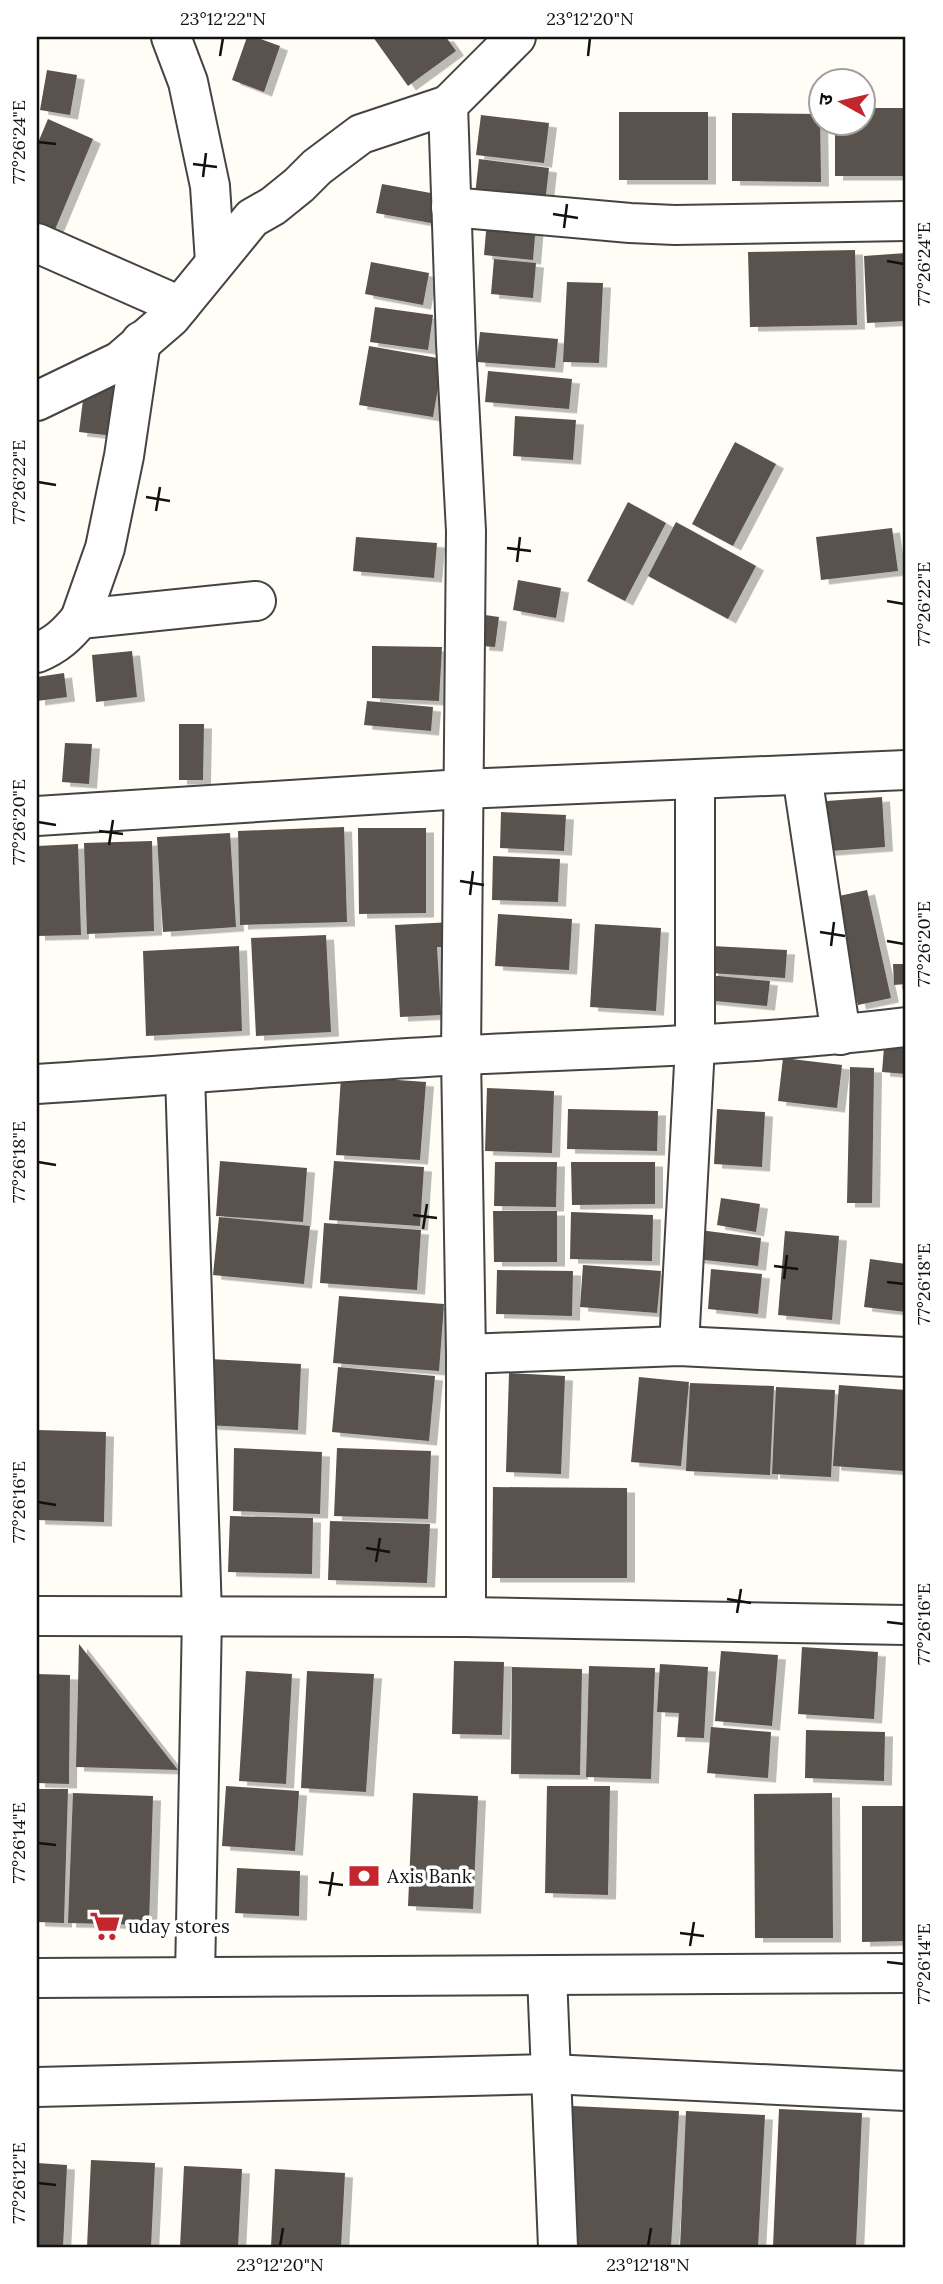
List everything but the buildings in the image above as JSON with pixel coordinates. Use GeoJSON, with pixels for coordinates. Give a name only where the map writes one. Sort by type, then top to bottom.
{"type":"FeatureCollection","features":[{"type":"Feature","properties":{"kind":"street"},"geometry":{"type":"LineString","coordinates":[[171,37],[188,82],[210,186],[215,262]]}},
{"type":"Feature","properties":{"kind":"street"},"geometry":{"type":"LineString","coordinates":[[37,401],[120,361],[171,317],[252,218],[273,206],[317,167],[361,134],[448,105],[516,37]]}},
{"type":"Feature","properties":{"kind":"street"},"geometry":{"type":"LineString","coordinates":[[448,105],[466,531],[461,1055],[466,1354],[466,1617]]}},
{"type":"Feature","properties":{"kind":"street"},"geometry":{"type":"LineString","coordinates":[[451,207],[674,225],[906,221]]}},
{"type":"Feature","properties":{"kind":"street"},"geometry":{"type":"LineString","coordinates":[[37,243],[180,306]]}},
{"type":"Feature","properties":{"kind":"street"},"geometry":{"type":"LineString","coordinates":[[37,653],[66,637],[80,619],[105,548],[124,456],[141,341]]}},
{"type":"Feature","properties":{"kind":"street"},"geometry":{"type":"LineString","coordinates":[[80,619],[256,600]]}},
{"type":"Feature","properties":{"kind":"street"},"geometry":{"type":"LineString","coordinates":[[37,816],[463,789],[906,770]]}},
{"type":"Feature","properties":{"kind":"street"},"geometry":{"type":"LineString","coordinates":[[802,775],[841,1035]]}},
{"type":"Feature","properties":{"kind":"street"},"geometry":{"type":"LineString","coordinates":[[679,1346],[695,1046],[695,780]]}},
{"type":"Feature","properties":{"kind":"street"},"geometry":{"type":"LineString","coordinates":[[37,1084],[461,1055],[695,1046],[841,1035],[906,1027]]}},
{"type":"Feature","properties":{"kind":"street"},"geometry":{"type":"LineString","coordinates":[[185,1074],[201,1616],[195,1977]]}},
{"type":"Feature","properties":{"kind":"street"},"geometry":{"type":"LineString","coordinates":[[466,1354],[679,1346],[906,1357]]}},
{"type":"Feature","properties":{"kind":"street"},"geometry":{"type":"LineString","coordinates":[[37,1616],[466,1617],[906,1625]]}},
{"type":"Feature","properties":{"kind":"street"},"geometry":{"type":"LineString","coordinates":[[37,1978],[906,1973]]}},
{"type":"Feature","properties":{"kind":"street"},"geometry":{"type":"LineString","coordinates":[[547,1975],[558,2247]]}},
{"type":"Feature","properties":{"kind":"street"},"geometry":{"type":"LineString","coordinates":[[37,2087],[550,2074],[906,2091]]}},
{"type":"Feature","properties":{"kind":"place","name":"Axis Bank"},"geometry":{"type":"Point","coordinates":[364,1876]}},
{"type":"Feature","properties":{"kind":"place","name":"uday stores"},"geometry":{"type":"Point","coordinates":[105,1926]}}]}
